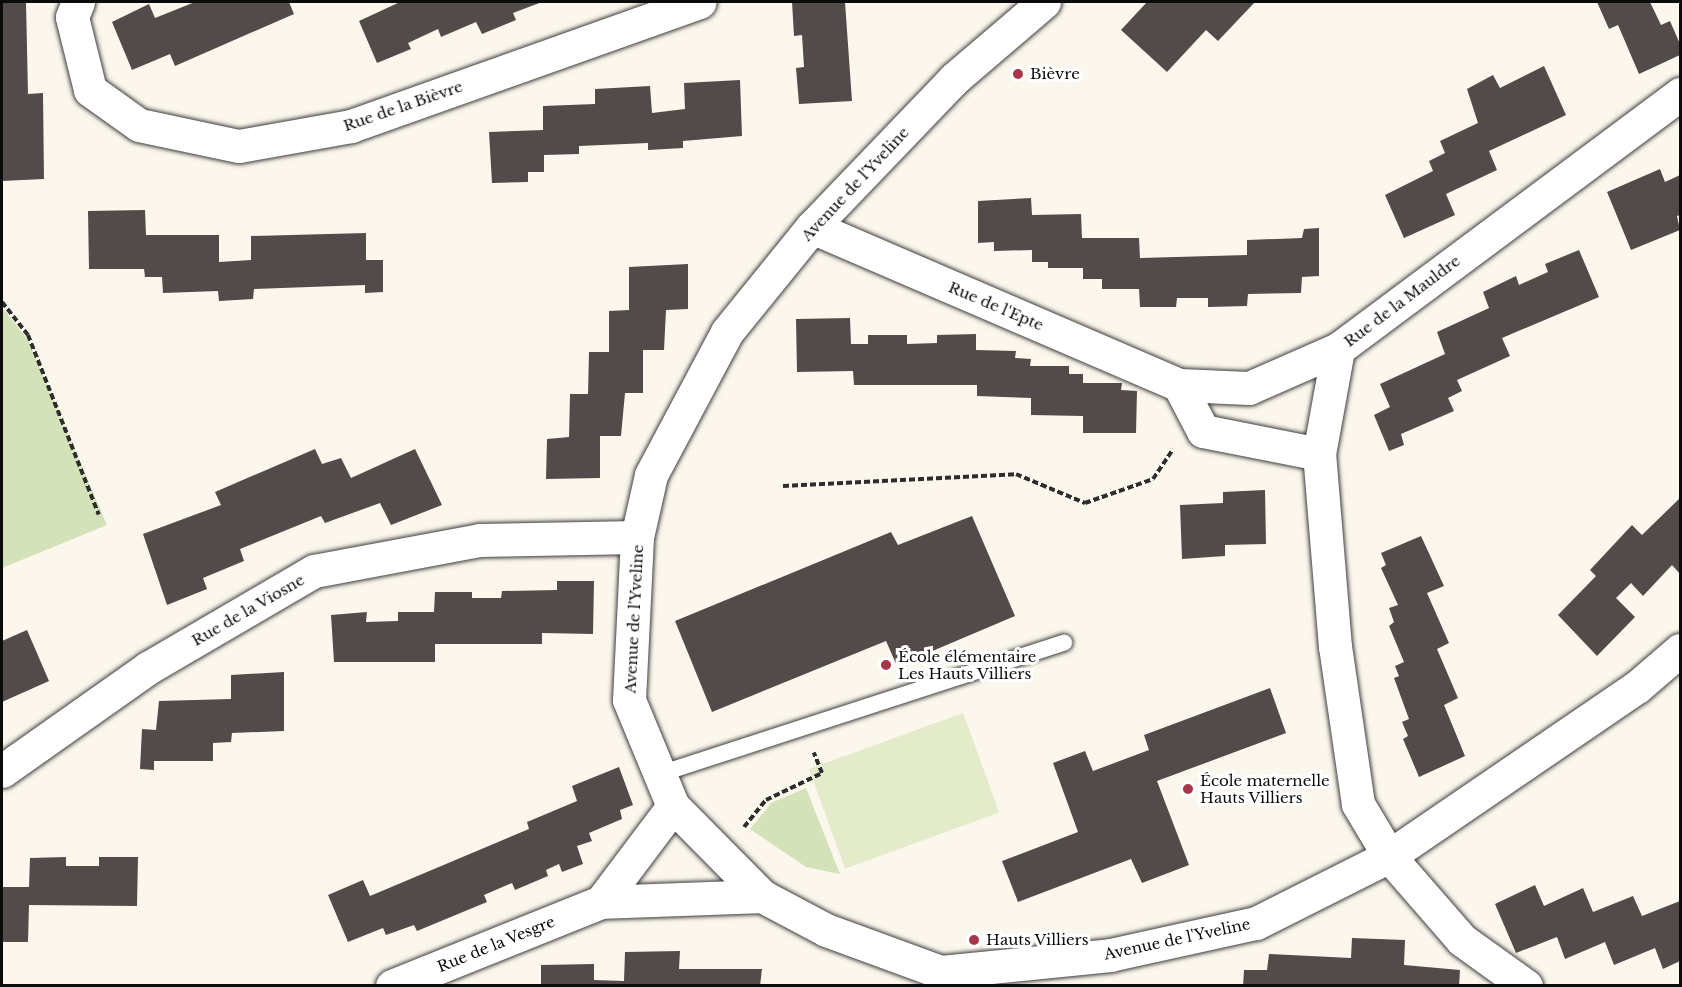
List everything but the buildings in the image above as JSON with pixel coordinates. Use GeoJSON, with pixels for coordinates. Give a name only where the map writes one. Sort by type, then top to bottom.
{"type":"FeatureCollection","features":[{"type":"Feature","properties":{"kind":"street","name":"Rue de la Bièvre"},"geometry":{"type":"LineString","coordinates":[[78,2],[72,17],[90,90],[139,125],[239,146],[351,126],[700,2]]}},
{"type":"Feature","properties":{"kind":"street","name":"Avenue de l'Yveline"},"geometry":{"type":"LineString","coordinates":[[1042,2],[954,79],[812,227],[727,332],[651,475],[637,537],[629,700],[673,806],[762,896],[826,930],[938,979],[1110,955],[1256,923],[1389,856],[1637,687],[1680,650]]}},
{"type":"Feature","properties":{"kind":"street","name":"Rue de la Mauldre"},"geometry":{"type":"LineString","coordinates":[[1526,986],[1462,940],[1389,856],[1358,804],[1335,647],[1319,454],[1338,349],[1680,94]]}},
{"type":"Feature","properties":{"kind":"street","name":"Rue de l'Epte"},"geometry":{"type":"LineString","coordinates":[[812,227],[1179,385],[1249,388],[1338,349]]}},
{"type":"Feature","properties":{"kind":"street"},"geometry":{"type":"LineString","coordinates":[[1179,385],[1203,431],[1319,454]]}},
{"type":"Feature","properties":{"kind":"street","name":"Rue de la Viosne"},"geometry":{"type":"LineString","coordinates":[[2,771],[148,668],[314,572],[478,540],[637,537]]}},
{"type":"Feature","properties":{"kind":"street"},"geometry":{"type":"LineString","coordinates":[[601,902],[673,806]]}},
{"type":"Feature","properties":{"kind":"street","name":"Rue de la Vesgre"},"geometry":{"type":"LineString","coordinates":[[392,986],[601,902],[762,896]]}},
{"type":"Feature","properties":{"kind":"lane"},"geometry":{"type":"LineString","coordinates":[[660,774],[1064,643]]}},
{"type":"Feature","properties":{"kind":"path"},"geometry":{"type":"LineString","coordinates":[[2,302],[28,336],[99,515]]}},
{"type":"Feature","properties":{"kind":"path"},"geometry":{"type":"LineString","coordinates":[[783,486],[1016,474],[1084,502],[1153,479],[1195,417]]}},
{"type":"Feature","properties":{"kind":"path"},"geometry":{"type":"LineString","coordinates":[[723,856],[766,800],[822,773],[815,755]]}},
{"type":"Feature","properties":{"kind":"green space"},"geometry":{"type":"Polygon","coordinates":[[[2,307],[28,340],[107,525],[2,568],[2,307]]]}},
{"type":"Feature","properties":{"kind":"green space"},"geometry":{"type":"Polygon","coordinates":[[[963,713],[999,813],[845,869],[809,769],[963,713]]]}},
{"type":"Feature","properties":{"kind":"green space"},"geometry":{"type":"Polygon","coordinates":[[[806,788],[840,874],[806,867],[750,829],[771,803],[806,788]]]}},
{"type":"Feature","properties":{"kind":"place","name":"Bièvre"},"geometry":{"type":"Point","coordinates":[1018,74]}},
{"type":"Feature","properties":{"kind":"place","name":"École élémentaire Les Hauts Villiers"},"geometry":{"type":"Point","coordinates":[886,665]}},
{"type":"Feature","properties":{"kind":"place","name":"École maternelle Hauts Villiers"},"geometry":{"type":"Point","coordinates":[1188,789]}},
{"type":"Feature","properties":{"kind":"place","name":"Hauts Villiers"},"geometry":{"type":"Point","coordinates":[974,940]}}]}
